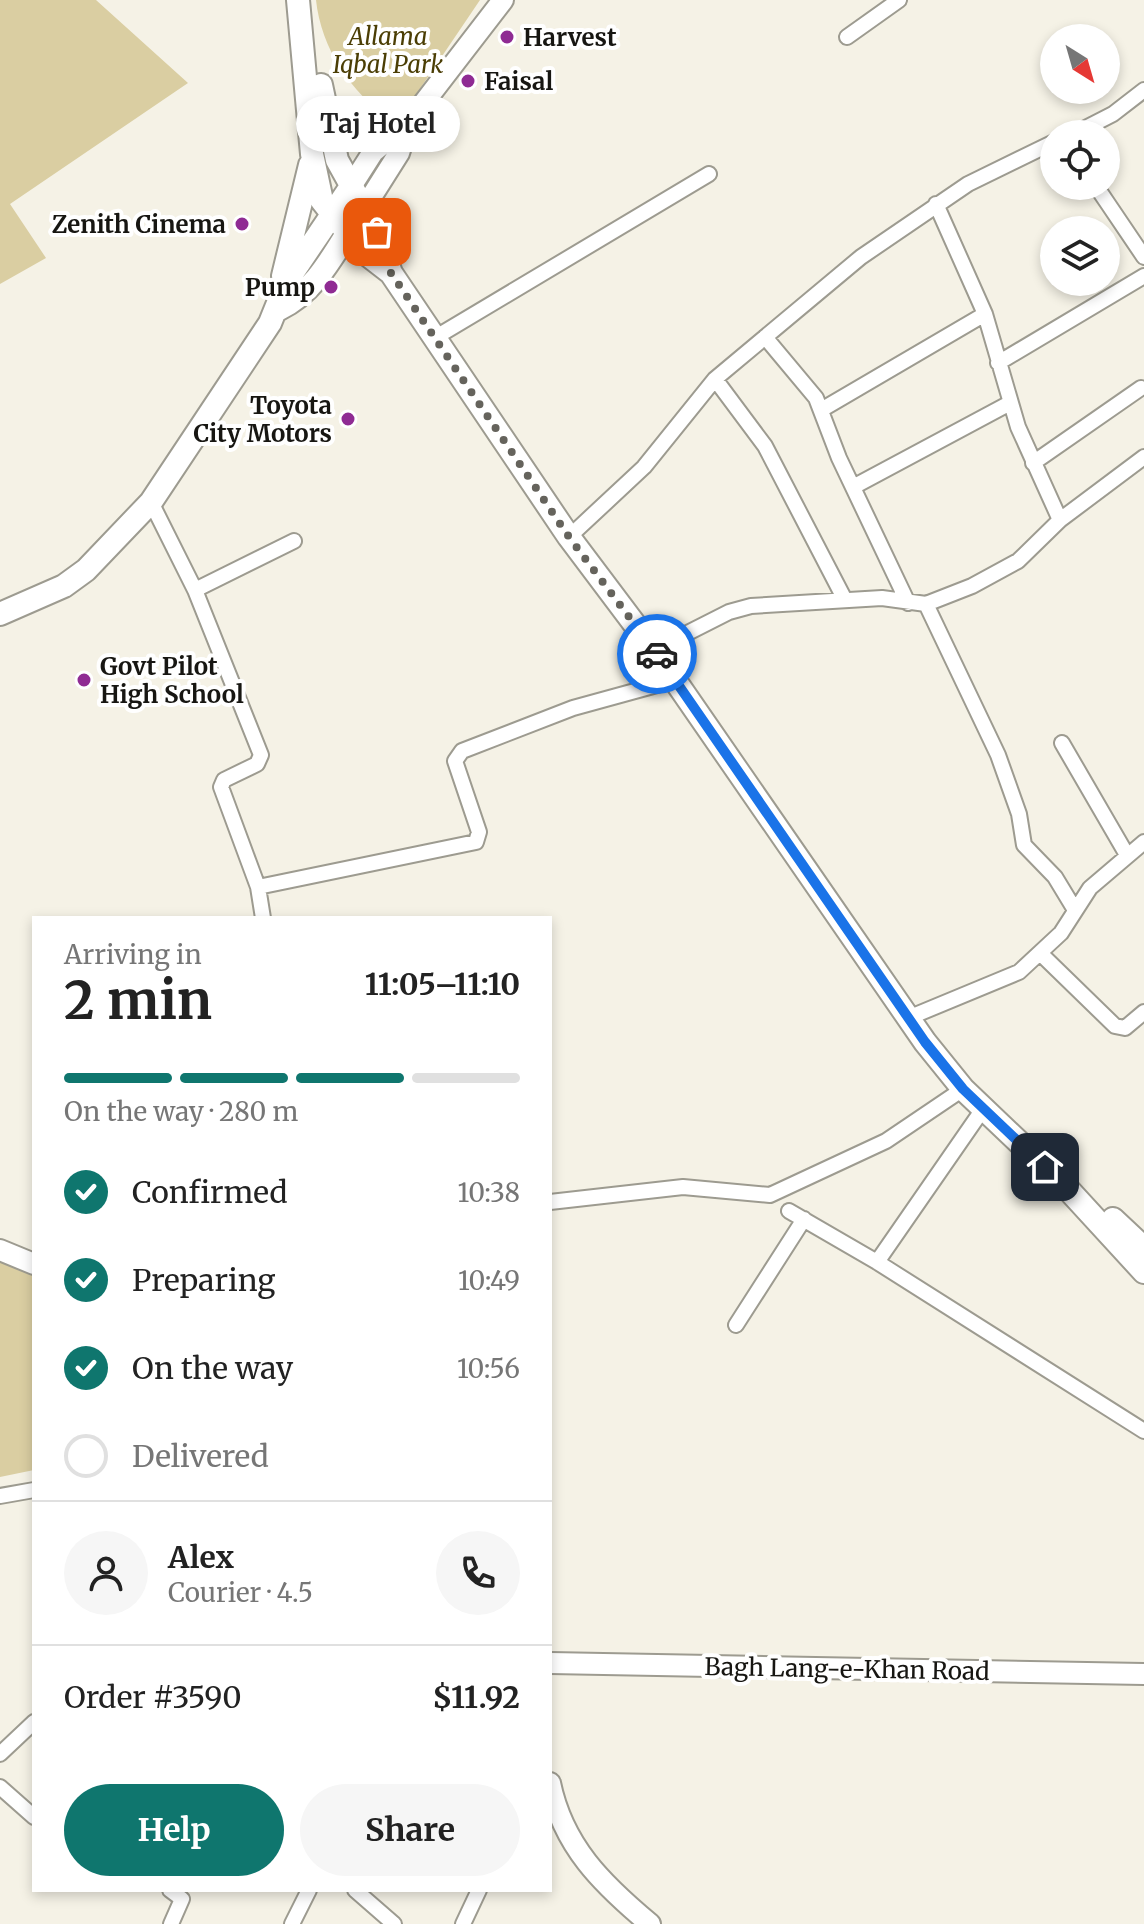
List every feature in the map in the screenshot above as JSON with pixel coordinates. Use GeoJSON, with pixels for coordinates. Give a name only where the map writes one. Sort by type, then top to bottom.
{"type":"FeatureCollection","features":[{"type":"Feature","properties":{"kind":"main road"},"geometry":{"type":"LineString","coordinates":[[298,0],[312,70],[337,160],[377,232],[391,273],[569,537],[654,650],[908,1018],[963,1089],[1066,1187],[1144,1272]]}},
{"type":"Feature","properties":{"kind":"main road"},"geometry":{"type":"LineString","coordinates":[[311,0],[312,154],[322,201],[360,249],[391,273]]}},
{"type":"Feature","properties":{"kind":"main road"},"geometry":{"type":"LineString","coordinates":[[326,113],[358,138],[373,142],[388,139]]}},
{"type":"Feature","properties":{"kind":"main road"},"geometry":{"type":"LineString","coordinates":[[279,309],[312,154]]}},
{"type":"Feature","properties":{"kind":"main road"},"geometry":{"type":"LineString","coordinates":[[0,614],[64,586],[86,570],[151,502],[279,309],[287,281],[350,188]]}},
{"type":"Feature","properties":{"kind":"main road"},"geometry":{"type":"LineString","coordinates":[[279,309],[299,299],[310,288],[363,210]]}},
{"type":"Feature","properties":{"kind":"main road"},"geometry":{"type":"LineString","coordinates":[[1066,1187],[1112,1218],[1144,1248]]}},
{"type":"Feature","properties":{"kind":"main road"},"geometry":{"type":"LineString","coordinates":[[1085,1208],[1144,1258]]}},
{"type":"Feature","properties":{"kind":"main road"},"geometry":{"type":"LineString","coordinates":[[1085,1208],[1109,1246],[1144,1286]]}},
{"type":"Feature","properties":{"kind":"street"},"geometry":{"type":"LineString","coordinates":[[350,188],[373,152],[409,122],[503,0]]}},
{"type":"Feature","properties":{"kind":"street"},"geometry":{"type":"LineString","coordinates":[[847,37],[899,0]]}},
{"type":"Feature","properties":{"kind":"street"},"geometry":{"type":"LineString","coordinates":[[1101,120],[1144,90]]}},
{"type":"Feature","properties":{"kind":"street"},"geometry":{"type":"LineString","coordinates":[[363,210],[399,153],[409,122]]}},
{"type":"Feature","properties":{"kind":"street"},"geometry":{"type":"LineString","coordinates":[[569,537],[644,467],[715,379],[861,257],[936,204],[983,176],[1040,149]]}},
{"type":"Feature","properties":{"kind":"street"},"geometry":{"type":"LineString","coordinates":[[436,337],[709,174]]}},
{"type":"Feature","properties":{"kind":"street"},"geometry":{"type":"LineString","coordinates":[[1105,200],[1144,257]]}},
{"type":"Feature","properties":{"kind":"street"},"geometry":{"type":"LineString","coordinates":[[936,204],[985,314],[1010,403],[1033,463],[1060,520]]}},
{"type":"Feature","properties":{"kind":"street"},"geometry":{"type":"LineString","coordinates":[[998,363],[1144,276]]}},
{"type":"Feature","properties":{"kind":"street"},"geometry":{"type":"LineString","coordinates":[[821,410],[985,314]]}},
{"type":"Feature","properties":{"kind":"street"},"geometry":{"type":"LineString","coordinates":[[765,337],[808,387],[821,410],[853,487],[908,603]]}},
{"type":"Feature","properties":{"kind":"street"},"geometry":{"type":"LineString","coordinates":[[715,379],[765,446],[845,600]]}},
{"type":"Feature","properties":{"kind":"street"},"geometry":{"type":"LineString","coordinates":[[1033,463],[1141,388]]}},
{"type":"Feature","properties":{"kind":"street"},"geometry":{"type":"LineString","coordinates":[[853,487],[1010,403]]}},
{"type":"Feature","properties":{"kind":"street"},"geometry":{"type":"LineString","coordinates":[[654,650],[740,608],[882,598],[926,604],[1008,568],[1060,520],[1144,457]]}},
{"type":"Feature","properties":{"kind":"street"},"geometry":{"type":"LineString","coordinates":[[151,502],[195,590],[261,755],[257,764],[224,780],[221,787],[258,887],[263,916]]}},
{"type":"Feature","properties":{"kind":"street"},"geometry":{"type":"LineString","coordinates":[[195,590],[294,541]]}},
{"type":"Feature","properties":{"kind":"street"},"geometry":{"type":"LineString","coordinates":[[926,604],[998,755],[1019,814],[1024,845],[1055,877],[1075,910]]}},
{"type":"Feature","properties":{"kind":"street"},"geometry":{"type":"LineString","coordinates":[[258,887],[476,842],[479,832],[455,761],[462,751],[573,708],[675,680]]}},
{"type":"Feature","properties":{"kind":"street"},"geometry":{"type":"LineString","coordinates":[[1062,743],[1127,855]]}},
{"type":"Feature","properties":{"kind":"street"},"geometry":{"type":"LineString","coordinates":[[908,1018],[1019,972],[1061,933],[1090,888],[1144,842]]}},
{"type":"Feature","properties":{"kind":"street"},"geometry":{"type":"LineString","coordinates":[[1041,954],[1115,1026],[1125,1028],[1144,1012]]}},
{"type":"Feature","properties":{"kind":"street"},"geometry":{"type":"LineString","coordinates":[[552,1202],[683,1187],[770,1195],[886,1141],[963,1089]]}},
{"type":"Feature","properties":{"kind":"street"},"geometry":{"type":"LineString","coordinates":[[877,1262],[983,1109]]}},
{"type":"Feature","properties":{"kind":"street"},"geometry":{"type":"LineString","coordinates":[[789,1211],[877,1262],[1144,1431]]}},
{"type":"Feature","properties":{"kind":"street"},"geometry":{"type":"LineString","coordinates":[[736,1325],[804,1219]]}},
{"type":"Feature","properties":{"kind":"street"},"geometry":{"type":"LineString","coordinates":[[0,1250],[32,1263]]}},
{"type":"Feature","properties":{"kind":"street"},"geometry":{"type":"LineString","coordinates":[[0,1496],[32,1490]]}},
{"type":"Feature","properties":{"kind":"street","name":"Bagh Lang-e-Khan Road"},"geometry":{"type":"LineString","coordinates":[[552,1663],[1144,1674]]}},
{"type":"Feature","properties":{"kind":"street"},"geometry":{"type":"LineString","coordinates":[[0,1754],[32,1724]]}},
{"type":"Feature","properties":{"kind":"street"},"geometry":{"type":"LineString","coordinates":[[0,1787],[32,1815]]}},
{"type":"Feature","properties":{"kind":"street"},"geometry":{"type":"LineString","coordinates":[[552,1792],[564,1830],[584,1863],[612,1893],[650,1924]]}},
{"type":"Feature","properties":{"kind":"street"},"geometry":{"type":"LineString","coordinates":[[171,1924],[182,1899],[173,1892]]}},
{"type":"Feature","properties":{"kind":"street"},"geometry":{"type":"LineString","coordinates":[[292,1924],[308,1892]]}},
{"type":"Feature","properties":{"kind":"street"},"geometry":{"type":"LineString","coordinates":[[357,1892],[394,1924]]}},
{"type":"Feature","properties":{"kind":"street"},"geometry":{"type":"LineString","coordinates":[[463,1924],[478,1892]]}},
{"type":"Feature","properties":{"kind":"green space"},"geometry":{"type":"Polygon","coordinates":[[[0,0],[96,0],[188,83],[10,204],[46,258],[0,284],[0,0]]]}},
{"type":"Feature","properties":{"kind":"green space","name":"Allama Iqbal Park"},"geometry":{"type":"Polygon","coordinates":[[[316,0],[480,0],[409,105],[390,119],[363,96],[340,68],[324,35],[316,0]]]}},
{"type":"Feature","properties":{"kind":"green space"},"geometry":{"type":"Polygon","coordinates":[[[0,1250],[32,1264],[32,1470],[0,1477],[0,1250]]]}},
{"type":"Feature","properties":{"kind":"way so far"},"geometry":{"type":"LineString","coordinates":[[377,232],[391,273],[569,537],[657,654]]}},
{"type":"Feature","properties":{"kind":"place","name":"Harvest"},"geometry":{"type":"Point","coordinates":[507,37]}},
{"type":"Feature","properties":{"kind":"place","name":"Faisal"},"geometry":{"type":"Point","coordinates":[468,81]}},
{"type":"Feature","properties":{"kind":"place","name":"Zenith Cinema"},"geometry":{"type":"Point","coordinates":[242,224]}},
{"type":"Feature","properties":{"kind":"place","name":"Taj Hotel"},"geometry":{"type":"Point","coordinates":[377,232]}},
{"type":"Feature","properties":{"kind":"place","name":"Pump"},"geometry":{"type":"Point","coordinates":[331,287]}},
{"type":"Feature","properties":{"kind":"place","name":"Toyota City Motors"},"geometry":{"type":"Point","coordinates":[348,419]}},
{"type":"Feature","properties":{"kind":"place","name":"Govt Pilot High School"},"geometry":{"type":"Point","coordinates":[84,680]}},
{"type":"Feature","properties":{"kind":"route"},"geometry":{"type":"LineString","coordinates":[[657,654],[925,1042],[963,1089],[1045,1167]]}}]}
